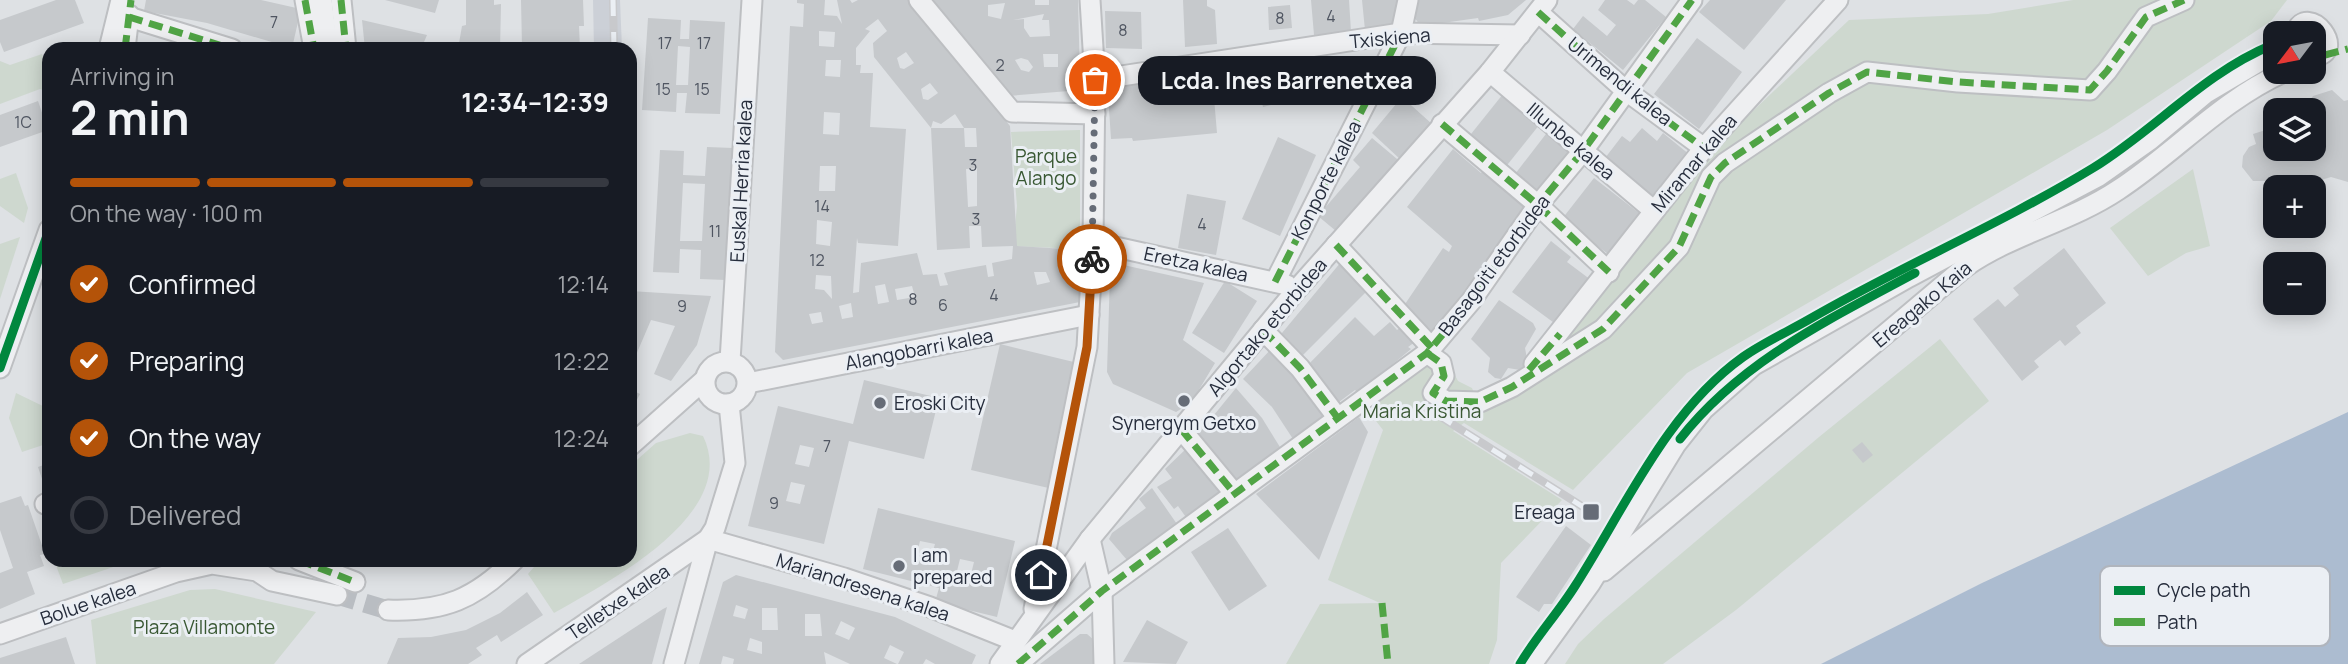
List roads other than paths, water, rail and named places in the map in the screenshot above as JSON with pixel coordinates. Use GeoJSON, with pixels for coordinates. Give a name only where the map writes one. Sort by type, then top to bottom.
{"type":"FeatureCollection","features":[{"type":"Feature","properties":{"kind":"street"},"geometry":{"type":"LineString","coordinates":[[305,0],[313,42]]}},
{"type":"Feature","properties":{"kind":"street"},"geometry":{"type":"LineString","coordinates":[[322,0],[327,42]]}},
{"type":"Feature","properties":{"kind":"street"},"geometry":{"type":"LineString","coordinates":[[341,0],[345,42]]}},
{"type":"Feature","properties":{"kind":"street","name":"Euskal Herria kalea"},"geometry":{"type":"LineString","coordinates":[[730,362],[752,0]]}},
{"type":"Feature","properties":{"kind":"street"},"geometry":{"type":"LineString","coordinates":[[919,0],[1012,112],[1095,114]]}},
{"type":"Feature","properties":{"kind":"street"},"geometry":{"type":"LineString","coordinates":[[1032,617],[1087,347],[1093,242],[1095,114],[1090,0]]}},
{"type":"Feature","properties":{"kind":"street","name":"Konporte kalea"},"geometry":{"type":"LineString","coordinates":[[1275,282],[1401,33],[1408,0]]}},
{"type":"Feature","properties":{"kind":"street","name":"Basagoiti etorbidea"},"geometry":{"type":"LineString","coordinates":[[1018,664],[1102,591],[1430,350],[1471,301],[1538,205],[1583,151],[1692,0]]}},
{"type":"Feature","properties":{"kind":"street","name":"Miramar kalea"},"geometry":{"type":"LineString","coordinates":[[1511,387],[1560,334],[1653,210],[1704,148],[1838,0]]}},
{"type":"Feature","properties":{"kind":"street"},"geometry":{"type":"LineString","coordinates":[[1336,245],[1441,363],[1444,376],[1433,393],[1446,401],[1480,402],[1511,387],[1603,329],[1679,247],[1711,177],[1743,150],[1829,93],[1867,72],[1958,82],[2090,90],[2108,71],[2146,18],[2184,0]]}},
{"type":"Feature","properties":{"kind":"street"},"geometry":{"type":"LineString","coordinates":[[112,42],[127,6]]}},
{"type":"Feature","properties":{"kind":"street"},"geometry":{"type":"LineString","coordinates":[[125,42],[127,6]]}},
{"type":"Feature","properties":{"kind":"street"},"geometry":{"type":"LineString","coordinates":[[127,6],[215,42]]}},
{"type":"Feature","properties":{"kind":"street","name":"Urimendi kalea"},"geometry":{"type":"LineString","coordinates":[[1542,6],[1625,90],[1704,148]]}},
{"type":"Feature","properties":{"kind":"street","name":"Algortako etorbidea"},"geometry":{"type":"LineString","coordinates":[[1000,664],[1090,539],[1298,288],[1490,72],[1542,6]]}},
{"type":"Feature","properties":{"kind":"street"},"geometry":{"type":"LineString","coordinates":[[2301,21],[2320,12],[2337,29],[2333,46],[2326,50]]}},
{"type":"Feature","properties":{"kind":"street","name":"Txiskiena"},"geometry":{"type":"LineString","coordinates":[[1095,80],[1401,33],[1520,35]]}},
{"type":"Feature","properties":{"kind":"street"},"geometry":{"type":"LineString","coordinates":[[2326,54],[2348,49]]}},
{"type":"Feature","properties":{"kind":"street","name":"Ereagako Kaia"},"geometry":{"type":"LineString","coordinates":[[1532,664],[1590,584],[1675,444],[1703,410],[1754,365],[1909,277],[2099,176],[2150,140],[2206,93],[2263,58]]}},
{"type":"Feature","properties":{"kind":"street","name":"Illunbe kalea"},"geometry":{"type":"LineString","coordinates":[[1490,72],[1653,210]]}},
{"type":"Feature","properties":{"kind":"street","name":"Ereagako Kaia"},"geometry":{"type":"LineString","coordinates":[[1590,584],[1965,267],[1992,248],[2096,204],[2121,188],[2239,94],[2263,82]]}},
{"type":"Feature","properties":{"kind":"street"},"geometry":{"type":"LineString","coordinates":[[1443,124],[1538,205],[1609,272]]}},
{"type":"Feature","properties":{"kind":"street","name":"Eretza kalea"},"geometry":{"type":"LineString","coordinates":[[1093,242],[1298,288]]}},
{"type":"Feature","properties":{"kind":"street"},"geometry":{"type":"LineString","coordinates":[[0,368],[42,250]]}},
{"type":"Feature","properties":{"kind":"street","name":"Alangobarri kalea"},"geometry":{"type":"LineString","coordinates":[[748,383],[1089,315]]}},
{"type":"Feature","properties":{"kind":"street"},"geometry":{"type":"LineString","coordinates":[[1263,330],[1300,368],[1337,417]]}},
{"type":"Feature","properties":{"kind":"street"},"geometry":{"type":"LineString","coordinates":[[637,440],[703,381],[716,364],[730,362],[743,369],[748,383],[744,394],[729,404],[715,401],[703,381]]}},
{"type":"Feature","properties":{"kind":"street"},"geometry":{"type":"LineString","coordinates":[[674,664],[708,539],[715,528],[735,463],[729,404]]}},
{"type":"Feature","properties":{"kind":"street"},"geometry":{"type":"LineString","coordinates":[[1181,429],[1234,493]]}},
{"type":"Feature","properties":{"kind":"street","name":"Mariandresena kalea"},"geometry":{"type":"LineString","coordinates":[[708,539],[845,578],[930,607],[1015,641]]}},
{"type":"Feature","properties":{"kind":"street","name":"Telletxe kalea"},"geometry":{"type":"LineString","coordinates":[[527,664],[708,539]]}},
{"type":"Feature","properties":{"kind":"street"},"geometry":{"type":"LineString","coordinates":[[1090,539],[1102,591],[1104,664]]}},
{"type":"Feature","properties":{"kind":"street","name":"Bolue kalea"},"geometry":{"type":"LineString","coordinates":[[0,634],[176,572],[198,567]]}},
{"type":"Feature","properties":{"kind":"street","name":"Bolue kalea"},"geometry":{"type":"LineString","coordinates":[[262,567],[272,581],[337,595]]}},
{"type":"Feature","properties":{"kind":"street"},"geometry":{"type":"LineString","coordinates":[[317,567],[355,582]]}},
{"type":"Feature","properties":{"kind":"street"},"geometry":{"type":"LineString","coordinates":[[388,610],[438,608],[491,583],[507,567]]}},
{"type":"Feature","properties":{"kind":"water"},"geometry":{"type":"Polygon","coordinates":[[[2348,412],[2348,664],[1821,664],[1982,583],[2348,412]]]}},
{"type":"Feature","properties":{"kind":"tunnel"},"geometry":{"type":"LineString","coordinates":[[337,595],[388,610]]}},
{"type":"Feature","properties":{"kind":"railway"},"geometry":{"type":"LineString","coordinates":[[613,0],[614,42]]}},
{"type":"Feature","properties":{"kind":"railway"},"geometry":{"type":"LineString","coordinates":[[1438,415],[1591,512]]}},
{"type":"Feature","properties":{"kind":"place","name":"Lcda. Ines Barrenetxea"},"geometry":{"type":"Point","coordinates":[1095,80]}},
{"type":"Feature","properties":{"kind":"place","name":"Synergym Getxo"},"geometry":{"type":"Point","coordinates":[1184,401]}},
{"type":"Feature","properties":{"kind":"place","name":"Eroski City"},"geometry":{"type":"Point","coordinates":[880,403]}},
{"type":"Feature","properties":{"kind":"place","name":"Ereaga"},"geometry":{"type":"Point","coordinates":[1591,512]}},
{"type":"Feature","properties":{"kind":"place","name":"I am prepared"},"geometry":{"type":"Point","coordinates":[899,566]}},
{"type":"Feature","properties":{"kind":"park label","name":"Parque Alango"},"geometry":{"type":"Point","coordinates":[1046,167]}},
{"type":"Feature","properties":{"kind":"park label","name":"Maria Kristina"},"geometry":{"type":"Point","coordinates":[1422,411]}},
{"type":"Feature","properties":{"kind":"park label","name":"Plaza Villamonte"},"geometry":{"type":"Point","coordinates":[204,627]}}]}
